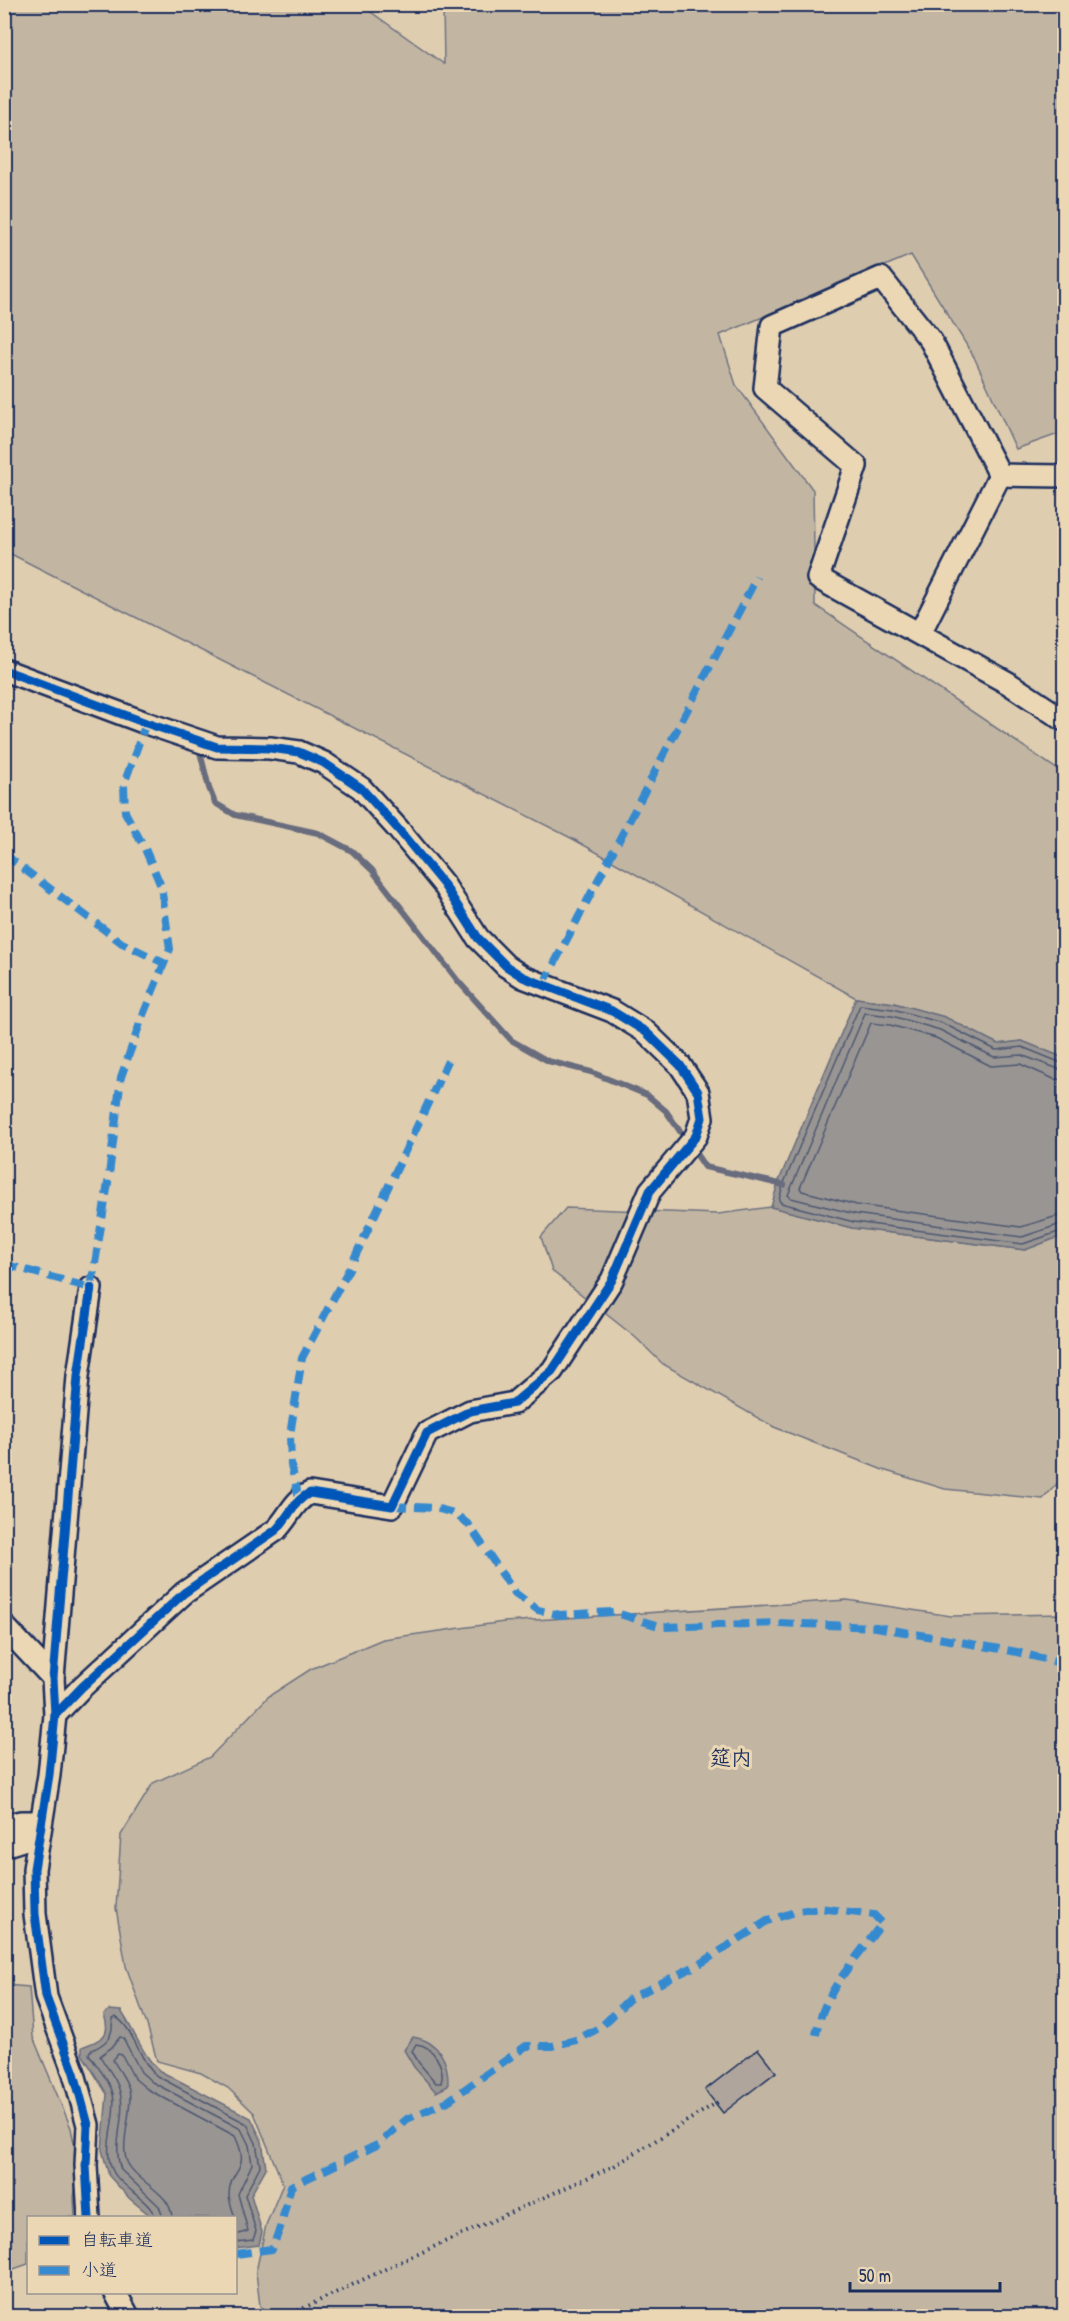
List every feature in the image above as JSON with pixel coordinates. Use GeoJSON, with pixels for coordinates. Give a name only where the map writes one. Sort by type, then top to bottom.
{"type":"FeatureCollection","features":[{"type":"Feature","properties":{"kind":"street"},"geometry":{"type":"LineString","coordinates":[[1000,475],[931,341],[881,278],[772,326],[765,388],[856,466],[818,578],[1008,683],[1065,720]]}},
{"type":"Feature","properties":{"kind":"street"},"geometry":{"type":"LineString","coordinates":[[1000,475],[1065,476]]}},
{"type":"Feature","properties":{"kind":"street"},"geometry":{"type":"LineString","coordinates":[[920,633],[1000,475]]}},
{"type":"Feature","properties":{"kind":"street"},"geometry":{"type":"LineString","coordinates":[[4,670],[217,747],[270,748],[299,752],[324,763],[361,788],[390,820],[444,885],[478,938],[506,966],[523,977],[612,1011],[646,1032],[680,1065],[698,1092],[702,1118],[696,1136],[650,1191],[612,1280],[552,1371],[514,1403],[470,1411],[427,1433],[392,1506],[310,1493],[299,1498],[289,1518],[276,1530],[184,1593],[55,1715]]}},
{"type":"Feature","properties":{"kind":"street"},"geometry":{"type":"LineString","coordinates":[[89,2216],[86,2175],[88,2124],[74,2073],[45,1996],[35,1914],[34,1869],[49,1775],[55,1715],[53,1678],[78,1376],[92,1288]]}},
{"type":"Feature","properties":{"kind":"street"},"geometry":{"type":"LineString","coordinates":[[4,1626],[53,1678]]}},
{"type":"Feature","properties":{"kind":"street"},"geometry":{"type":"LineString","coordinates":[[4,1826],[21,1822],[39,1828]]}},
{"type":"Feature","properties":{"kind":"street"},"geometry":{"type":"LineString","coordinates":[[4,1846],[39,1828]]}},
{"type":"Feature","properties":{"kind":"street"},"geometry":{"type":"LineString","coordinates":[[116,2294],[128,2316]]}},
{"type":"Feature","properties":{"kind":"path"},"geometry":{"type":"LineString","coordinates":[[287,2316],[400,2262],[614,2166],[718,2102]]}},
{"type":"Feature","properties":{"kind":"shaded area"},"geometry":{"type":"Polygon","coordinates":[[[4,5],[361,5],[444,64],[443,5],[1064,5],[1064,432],[1016,449],[974,357],[911,255],[720,335],[736,385],[813,490],[815,605],[1064,774],[1064,1058],[1022,1041],[998,1044],[944,1017],[894,1003],[856,998],[573,839],[5,551],[4,5]]]}},
{"type":"Feature","properties":{"kind":"shaded area"},"geometry":{"type":"Polygon","coordinates":[[[771,1207],[852,1228],[1025,1250],[1064,1235],[1064,1476],[1043,1499],[945,1489],[883,1470],[774,1427],[663,1364],[635,1337],[552,1271],[541,1237],[566,1208],[718,1214],[771,1207]]]}},
{"type":"Feature","properties":{"kind":"shaded area"},"geometry":{"type":"Polygon","coordinates":[[[847,1600],[951,1616],[1064,1614],[1064,2316],[273,2316],[260,2306],[256,2272],[266,2225],[283,2184],[254,2113],[228,2088],[201,2073],[157,2061],[126,1966],[116,1908],[121,1835],[153,1783],[210,1757],[269,1696],[311,1669],[383,1639],[504,1622],[847,1600]]]}},
{"type":"Feature","properties":{"kind":"shaded area"},"geometry":{"type":"Polygon","coordinates":[[[5,1985],[29,1987],[33,2037],[71,2128],[79,2168],[74,2197],[75,2216],[27,2216],[27,2264],[5,2272],[5,1985]]]}},
{"type":"Feature","properties":{"kind":"water"},"geometry":{"type":"Polygon","coordinates":[[[856,998],[894,1003],[945,1017],[998,1044],[1022,1041],[1064,1058],[1064,1235],[1025,1250],[852,1228],[771,1207],[778,1183],[856,998]]]}},
{"type":"Feature","properties":{"kind":"water"},"geometry":{"type":"Polygon","coordinates":[[[109,2010],[121,2011],[144,2051],[160,2071],[251,2118],[262,2141],[266,2168],[251,2195],[262,2232],[259,2245],[237,2248],[237,2216],[151,2216],[130,2199],[109,2176],[102,2150],[107,2094],[82,2054],[82,2047],[95,2042],[106,2033],[104,2015],[109,2010]]]}},
{"type":"Feature","properties":{"kind":"water"},"geometry":{"type":"Polygon","coordinates":[[[413,2037],[430,2043],[441,2054],[447,2068],[448,2086],[436,2092],[414,2067],[404,2050],[413,2037]]]}},
{"type":"Feature","properties":{"kind":"building"},"geometry":{"type":"Polygon","coordinates":[[[758,2049],[776,2072],[723,2113],[705,2090],[758,2049]]]}},
{"type":"Feature","properties":{"kind":"waterway"},"geometry":{"type":"LineString","coordinates":[[197,746],[215,803],[235,815],[318,833],[352,851],[372,870],[458,981],[511,1040],[548,1061],[591,1072],[647,1095],[666,1111],[686,1140]]}},
{"type":"Feature","properties":{"kind":"waterway"},"geometry":{"type":"LineString","coordinates":[[692,1148],[705,1167],[784,1185]]}},
{"type":"Feature","properties":{"kind":"marked path"},"geometry":{"type":"LineString","coordinates":[[543,985],[757,577]]}},
{"type":"Feature","properties":{"kind":"marked path"},"geometry":{"type":"LineString","coordinates":[[4,1264],[91,1288],[108,1183],[121,1077],[170,949],[161,886],[125,812],[124,784],[146,723]]}},
{"type":"Feature","properties":{"kind":"marked path"},"geometry":{"type":"LineString","coordinates":[[4,854],[122,943],[164,963]]}},
{"type":"Feature","properties":{"kind":"marked path"},"geometry":{"type":"LineString","coordinates":[[299,1498],[291,1465],[290,1435],[302,1358],[352,1263],[448,1061]]}},
{"type":"Feature","properties":{"kind":"marked path"},"geometry":{"type":"LineString","coordinates":[[392,1506],[435,1508],[454,1513],[469,1525],[515,1593],[538,1610],[560,1615],[613,1612],[662,1627],[778,1623],[876,1627],[1017,1652],[1064,1664]]}},
{"type":"Feature","properties":{"kind":"marked path"},"geometry":{"type":"LineString","coordinates":[[237,2254],[272,2249],[291,2186],[377,2145],[407,2119],[448,2101],[526,2046],[552,2046],[576,2040],[601,2027],[629,1999],[703,1962],[767,1921],[798,1911],[820,1908],[874,1915],[882,1923],[833,1990],[820,2019],[816,2035]]}},
{"type":"Feature","properties":{"kind":"cycle path"},"geometry":{"type":"LineString","coordinates":[[4,670],[217,747],[270,748],[299,752],[324,763],[361,788],[398,829],[444,885],[478,938],[506,966],[523,977],[612,1011],[646,1032],[680,1065],[698,1092],[702,1118],[696,1136],[650,1191],[612,1280],[552,1371],[514,1403],[470,1411],[427,1433],[392,1506],[310,1493],[304,1496],[276,1530],[184,1593],[55,1715]]}},
{"type":"Feature","properties":{"kind":"cycle path"},"geometry":{"type":"LineString","coordinates":[[89,2216],[86,2165],[88,2125],[74,2073],[46,1997],[35,1914],[34,1869],[49,1775],[55,1715],[53,1678],[78,1376],[91,1288]]}},
{"type":"Feature","properties":{"kind":"district","name":"筵内"},"geometry":{"type":"Point","coordinates":[731,1758]}}]}
